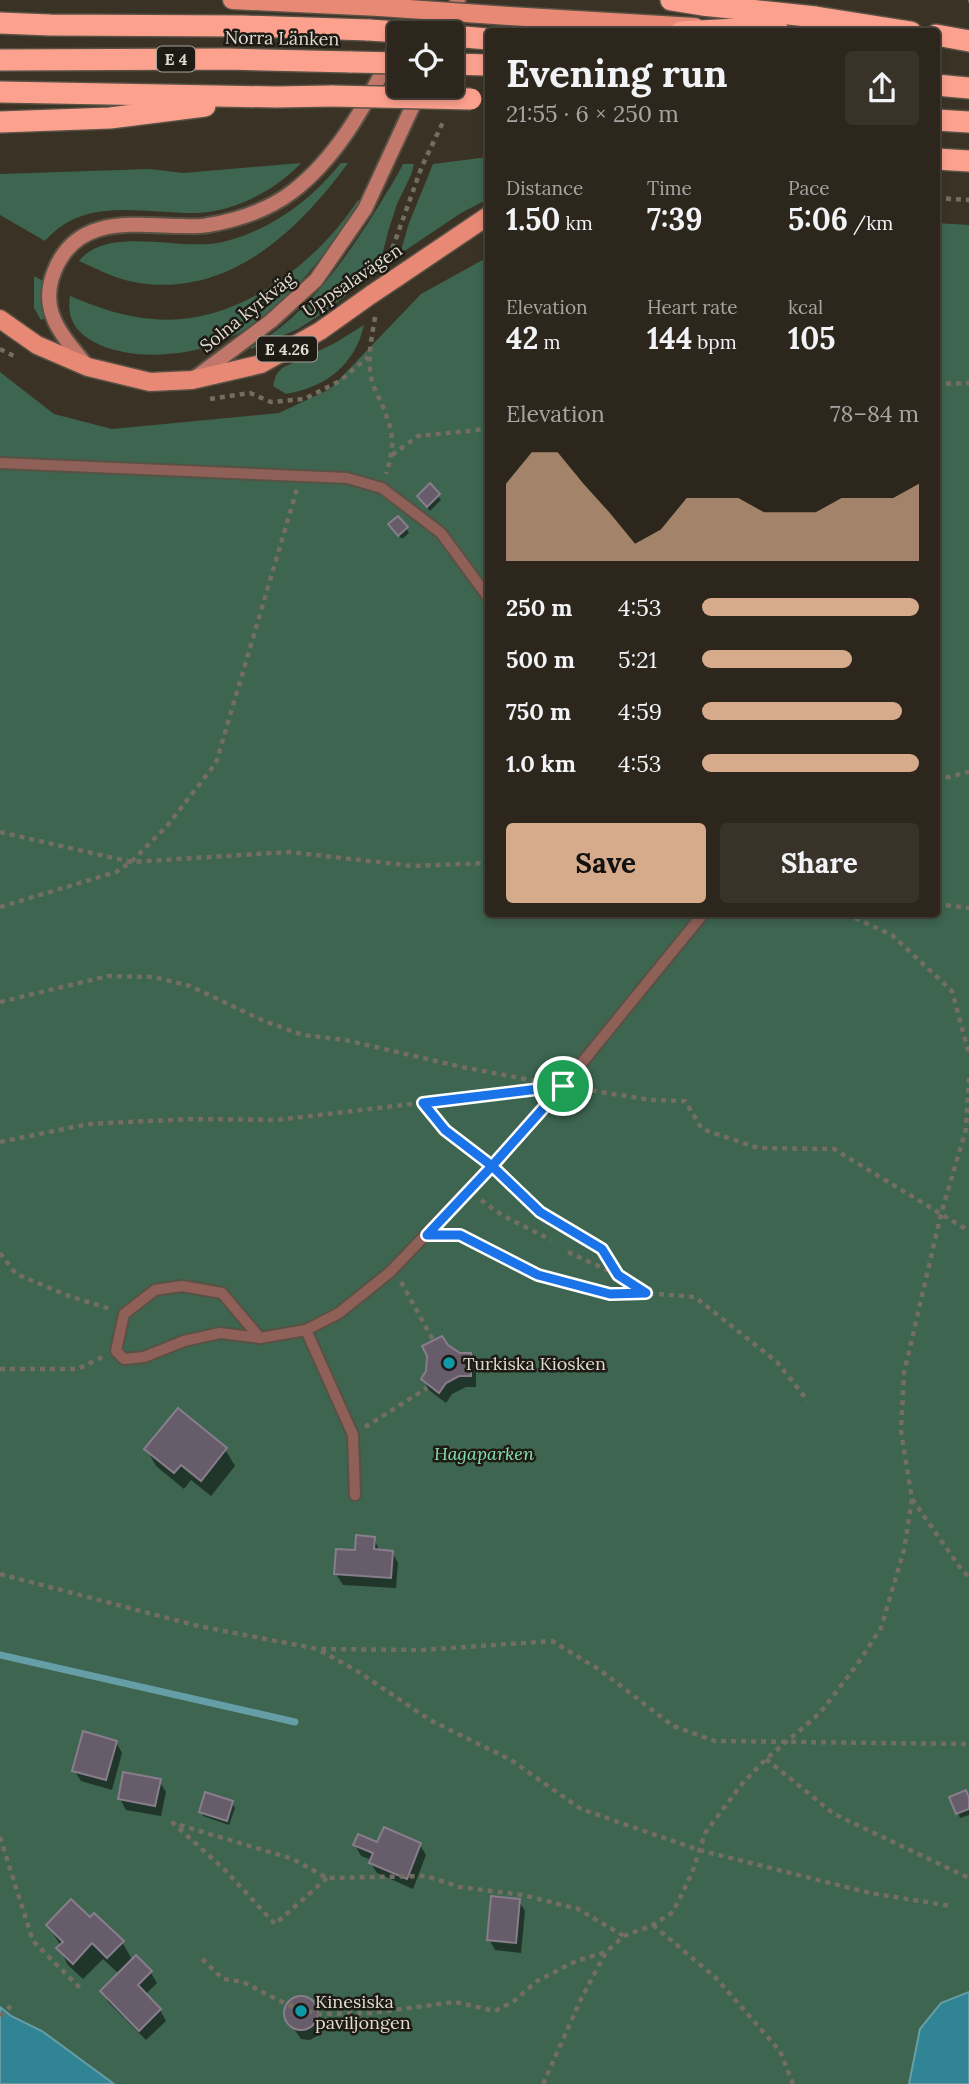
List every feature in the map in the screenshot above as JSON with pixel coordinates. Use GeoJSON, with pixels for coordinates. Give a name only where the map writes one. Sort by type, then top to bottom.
{"type":"FeatureCollection","features":[{"type":"Feature","properties":{"kind":"highway"},"geometry":{"type":"LineString","coordinates":[[671,0],[886,28]]}},
{"type":"Feature","properties":{"kind":"highway"},"geometry":{"type":"LineString","coordinates":[[0,23],[243,26],[387,31]]}},
{"type":"Feature","properties":{"kind":"highway"},"geometry":{"type":"LineString","coordinates":[[464,37],[485,39]]}},
{"type":"Feature","properties":{"kind":"highway"},"geometry":{"type":"LineString","coordinates":[[940,38],[969,42]]}},
{"type":"Feature","properties":{"kind":"highway","name":"Norra Länken"},"geometry":{"type":"LineString","coordinates":[[0,60],[227,59],[387,63]]}},
{"type":"Feature","properties":{"kind":"highway"},"geometry":{"type":"LineString","coordinates":[[464,64],[485,65]]}},
{"type":"Feature","properties":{"kind":"highway"},"geometry":{"type":"LineString","coordinates":[[940,85],[969,88]]}},
{"type":"Feature","properties":{"kind":"highway","name":"E 4"},"geometry":{"type":"LineString","coordinates":[[0,92],[480,99]]}},
{"type":"Feature","properties":{"kind":"highway"},"geometry":{"type":"LineString","coordinates":[[0,122],[110,118],[276,97]]}},
{"type":"Feature","properties":{"kind":"highway"},"geometry":{"type":"LineString","coordinates":[[940,120],[969,122]]}},
{"type":"Feature","properties":{"kind":"highway"},"geometry":{"type":"LineString","coordinates":[[940,159],[969,161]]}},
{"type":"Feature","properties":{"kind":"main road"},"geometry":{"type":"LineString","coordinates":[[232,0],[375,3],[509,16],[719,28]]}},
{"type":"Feature","properties":{"kind":"main road","name":"Uppsalavägen"},"geometry":{"type":"LineString","coordinates":[[0,319],[37,345],[88,367],[150,382],[192,380],[261,364],[374,300],[396,278],[485,218]]}},
{"type":"Feature","properties":{"kind":"street"},"geometry":{"type":"LineString","coordinates":[[410,21],[422,0]]}},
{"type":"Feature","properties":{"kind":"street"},"geometry":{"type":"LineString","coordinates":[[449,21],[458,0]]}},
{"type":"Feature","properties":{"kind":"street"},"geometry":{"type":"LineString","coordinates":[[88,367],[58,330],[49,301],[50,282],[60,256],[76,239],[95,229],[132,225],[206,226],[251,214],[291,192],[328,158],[360,112],[387,63]]}},
{"type":"Feature","properties":{"kind":"street","name":"Solna kyrkväg"},"geometry":{"type":"LineString","coordinates":[[192,380],[245,342],[316,280],[365,209],[416,98]]}},
{"type":"Feature","properties":{"kind":"lane"},"geometry":{"type":"LineString","coordinates":[[0,463],[347,478],[382,488],[441,533],[485,593]]}},
{"type":"Feature","properties":{"kind":"lane"},"geometry":{"type":"LineString","coordinates":[[260,1338],[222,1293],[182,1286],[155,1290],[124,1314],[116,1350],[124,1359],[145,1357],[184,1341],[220,1333],[260,1338],[306,1330],[340,1313],[390,1272],[492,1166],[563,1086],[701,917]]}},
{"type":"Feature","properties":{"kind":"lane"},"geometry":{"type":"LineString","coordinates":[[306,1330],[353,1435],[355,1495]]}},
{"type":"Feature","properties":{"kind":"path"},"geometry":{"type":"LineString","coordinates":[[389,259],[422,166],[445,119]]}},
{"type":"Feature","properties":{"kind":"path"},"geometry":{"type":"LineString","coordinates":[[940,198],[969,200]]}},
{"type":"Feature","properties":{"kind":"path"},"geometry":{"type":"LineString","coordinates":[[374,300],[369,357],[371,379],[391,426],[393,439],[392,455],[382,488]]}},
{"type":"Feature","properties":{"kind":"path"},"geometry":{"type":"LineString","coordinates":[[940,384],[969,383]]}},
{"type":"Feature","properties":{"kind":"path"},"geometry":{"type":"LineString","coordinates":[[392,455],[418,436],[485,428]]}},
{"type":"Feature","properties":{"kind":"path"},"geometry":{"type":"LineString","coordinates":[[0,907],[116,872],[131,862],[167,827],[216,763],[300,477]]}},
{"type":"Feature","properties":{"kind":"path"},"geometry":{"type":"LineString","coordinates":[[940,778],[969,772]]}},
{"type":"Feature","properties":{"kind":"path"},"geometry":{"type":"LineString","coordinates":[[0,832],[131,862],[289,852],[413,866],[485,863]]}},
{"type":"Feature","properties":{"kind":"path"},"geometry":{"type":"LineString","coordinates":[[940,904],[969,908]]}},
{"type":"Feature","properties":{"kind":"path"},"geometry":{"type":"LineString","coordinates":[[856,917],[892,935],[952,991],[969,1054]]}},
{"type":"Feature","properties":{"kind":"path"},"geometry":{"type":"LineString","coordinates":[[0,1002],[108,976],[154,977],[190,986],[264,1021],[303,1035],[345,1040],[462,1067],[563,1086],[651,1100],[685,1101],[702,1129],[758,1148],[834,1149],[969,1231]]}},
{"type":"Feature","properties":{"kind":"path"},"geometry":{"type":"LineString","coordinates":[[543,2084],[581,1999],[606,1952],[624,1936],[653,1925],[673,1912],[692,1873],[705,1833],[741,1784],[820,1713],[881,1628],[904,1550],[912,1499],[901,1432],[904,1373],[940,1214],[966,1129],[969,1078]]}},
{"type":"Feature","properties":{"kind":"path"},"geometry":{"type":"LineString","coordinates":[[0,1142],[88,1124],[191,1119],[277,1120],[563,1086]]}},
{"type":"Feature","properties":{"kind":"path"},"geometry":{"type":"LineString","coordinates":[[423,1103],[445,1130],[492,1166],[540,1212],[602,1249],[618,1275]]}},
{"type":"Feature","properties":{"kind":"path"},"geometry":{"type":"LineString","coordinates":[[468,1192],[502,1215],[551,1240]]}},
{"type":"Feature","properties":{"kind":"path"},"geometry":{"type":"LineString","coordinates":[[427,1235],[460,1235],[538,1275],[610,1294],[646,1293],[695,1297],[777,1362],[808,1401]]}},
{"type":"Feature","properties":{"kind":"path"},"geometry":{"type":"LineString","coordinates":[[568,1252],[618,1275],[646,1293]]}},
{"type":"Feature","properties":{"kind":"path"},"geometry":{"type":"LineString","coordinates":[[0,1253],[16,1274],[69,1296],[124,1314]]}},
{"type":"Feature","properties":{"kind":"path"},"geometry":{"type":"LineString","coordinates":[[390,1272],[400,1280],[433,1340]]}},
{"type":"Feature","properties":{"kind":"path"},"geometry":{"type":"LineString","coordinates":[[0,1368],[78,1369],[116,1350]]}},
{"type":"Feature","properties":{"kind":"path"},"geometry":{"type":"LineString","coordinates":[[353,1435],[427,1388]]}},
{"type":"Feature","properties":{"kind":"path"},"geometry":{"type":"LineString","coordinates":[[912,1499],[969,1577]]}},
{"type":"Feature","properties":{"kind":"path"},"geometry":{"type":"LineString","coordinates":[[0,1574],[198,1626],[318,1650],[423,1650],[552,1641],[600,1670],[673,1726],[715,1741],[969,1744]]}},
{"type":"Feature","properties":{"kind":"path"},"geometry":{"type":"LineString","coordinates":[[318,1650],[357,1671],[430,1720],[510,1760],[581,1809],[699,1850],[870,1893],[951,1906]]}},
{"type":"Feature","properties":{"kind":"path"},"geometry":{"type":"LineString","coordinates":[[766,1759],[834,1814],[969,1878]]}},
{"type":"Feature","properties":{"kind":"path"},"geometry":{"type":"LineString","coordinates":[[327,1878],[275,1924],[225,1870],[173,1823],[293,1859],[327,1878],[426,1876],[460,1887],[523,1895],[578,1909],[624,1936]]}},
{"type":"Feature","properties":{"kind":"path"},"geometry":{"type":"LineString","coordinates":[[0,1837],[33,1941],[82,1990]]}},
{"type":"Feature","properties":{"kind":"path"},"geometry":{"type":"LineString","coordinates":[[653,1925],[716,1978],[780,2051],[793,2084]]}},
{"type":"Feature","properties":{"kind":"path"},"geometry":{"type":"LineString","coordinates":[[202,1959],[223,1979],[243,1982],[286,2004],[317,2014],[371,2013],[455,2002],[495,2011],[514,2001],[537,1981],[576,1961],[606,1952]]}},
{"type":"Feature","properties":{"kind":"path"},"geometry":{"type":"LineString","coordinates":[[0,2016],[10,2006]]}},
{"type":"Feature","properties":{"kind":"green space"},"geometry":{"type":"Polygon","coordinates":[[[485,157],[485,201],[461,213],[400,254],[409,223],[433,164],[485,157]]]}},
{"type":"Feature","properties":{"kind":"green space"},"geometry":{"type":"Polygon","coordinates":[[[301,163],[254,198],[225,209],[197,213],[136,210],[97,212],[78,217],[45,241],[0,215],[0,174],[150,169],[183,173],[301,163]]]}},
{"type":"Feature","properties":{"kind":"green space"},"geometry":{"type":"Polygon","coordinates":[[[341,163],[348,163],[328,189],[281,237],[226,272],[196,281],[164,285],[129,281],[79,261],[92,250],[126,241],[206,244],[241,237],[273,222],[303,202],[341,163]]]}},
{"type":"Feature","properties":{"kind":"green space"},"geometry":{"type":"Polygon","coordinates":[[[403,164],[414,164],[397,204],[378,271],[298,329],[251,349],[290,319],[325,283],[368,222],[403,164]]]}},
{"type":"Feature","properties":{"kind":"green space"},"geometry":{"type":"Polygon","coordinates":[[[358,200],[360,203],[353,215],[297,286],[276,307],[228,339],[200,349],[168,354],[134,354],[92,341],[80,332],[72,320],[70,296],[110,311],[153,319],[183,319],[213,313],[242,302],[270,287],[320,247],[358,200]]]}},
{"type":"Feature","properties":{"kind":"green space","name":"Hagaparken"},"geometry":{"type":"Polygon","coordinates":[[[940,223],[969,225],[969,1992],[941,2003],[909,2084],[114,2084],[42,2031],[8,2014],[0,2007],[0,372],[54,414],[112,429],[279,413],[330,389],[421,294],[485,259],[485,917],[940,917],[940,223]]]}},
{"type":"Feature","properties":{"kind":"green space"},"geometry":{"type":"Polygon","coordinates":[[[34,276],[43,281],[42,296],[46,318],[41,320],[34,308],[34,276]]]}},
{"type":"Feature","properties":{"kind":"green space"},"geometry":{"type":"Polygon","coordinates":[[[364,325],[354,352],[337,372],[326,380],[286,394],[273,386],[276,375],[282,368],[335,343],[364,325]]]}},
{"type":"Feature","properties":{"kind":"water"},"geometry":{"type":"Polygon","coordinates":[[[969,1992],[969,2084],[909,2084],[920,2029],[941,2003],[969,1992]]]}},
{"type":"Feature","properties":{"kind":"water"},"geometry":{"type":"Polygon","coordinates":[[[0,2007],[11,2016],[42,2031],[114,2084],[0,2084],[0,2007]]]}},
{"type":"Feature","properties":{"kind":"building"},"geometry":{"type":"Polygon","coordinates":[[[430,483],[440,494],[427,507],[417,496],[430,483]]]}},
{"type":"Feature","properties":{"kind":"building"},"geometry":{"type":"Polygon","coordinates":[[[398,516],[408,527],[398,536],[388,524],[398,516]]]}},
{"type":"Feature","properties":{"kind":"building","name":"Turkiska Kiosken"},"geometry":{"type":"Polygon","coordinates":[[[442,1336],[448,1345],[460,1353],[471,1353],[471,1376],[459,1376],[446,1383],[439,1393],[421,1379],[426,1371],[427,1356],[422,1346],[442,1336]]]}},
{"type":"Feature","properties":{"kind":"building"},"geometry":{"type":"Polygon","coordinates":[[[178,1408],[227,1448],[201,1481],[181,1465],[174,1473],[144,1449],[178,1408]]]}},
{"type":"Feature","properties":{"kind":"building"},"geometry":{"type":"Polygon","coordinates":[[[356,1535],[375,1537],[374,1549],[393,1551],[391,1578],[334,1574],[336,1549],[355,1550],[356,1535]]]}},
{"type":"Feature","properties":{"kind":"building"},"geometry":{"type":"Polygon","coordinates":[[[83,1731],[117,1741],[106,1780],[72,1771],[83,1731]]]}},
{"type":"Feature","properties":{"kind":"building"},"geometry":{"type":"Polygon","coordinates":[[[123,1772],[161,1779],[155,1806],[118,1799],[123,1772]]]}},
{"type":"Feature","properties":{"kind":"building"},"geometry":{"type":"Polygon","coordinates":[[[966,1790],[969,1809],[956,1814],[949,1797],[966,1790]]]}},
{"type":"Feature","properties":{"kind":"building"},"geometry":{"type":"Polygon","coordinates":[[[205,1792],[233,1801],[227,1821],[199,1812],[205,1792]]]}},
{"type":"Feature","properties":{"kind":"building"},"geometry":{"type":"Polygon","coordinates":[[[384,1827],[421,1843],[407,1879],[369,1863],[373,1853],[353,1845],[358,1834],[377,1842],[384,1827]]]}},
{"type":"Feature","properties":{"kind":"building"},"geometry":{"type":"Polygon","coordinates":[[[491,1896],[520,1899],[516,1943],[487,1940],[491,1896]]]}},
{"type":"Feature","properties":{"kind":"building"},"geometry":{"type":"Polygon","coordinates":[[[71,1899],[90,1917],[94,1913],[124,1941],[107,1958],[92,1943],[73,1964],[56,1948],[63,1942],[46,1925],[71,1899]]]}},
{"type":"Feature","properties":{"kind":"building"},"geometry":{"type":"Polygon","coordinates":[[[136,1955],[152,1971],[138,1985],[161,2009],[139,2031],[100,1991],[136,1955]]]}},
{"type":"Feature","properties":{"kind":"building","name":"Kinesiska paviljongen"},"geometry":{"type":"Polygon","coordinates":[[[301,1996],[313,2001],[318,2013],[313,2025],[301,2030],[289,2025],[284,2013],[289,2001],[301,1996]]]}},
{"type":"Feature","properties":{"kind":"waterway"},"geometry":{"type":"LineString","coordinates":[[0,1655],[295,1722]]}},
{"type":"Feature","properties":{"kind":"place","name":"Turkiska Kiosken"},"geometry":{"type":"Point","coordinates":[449,1363]}},
{"type":"Feature","properties":{"kind":"place","name":"Kinesiska paviljongen"},"geometry":{"type":"Point","coordinates":[301,2011]}},
{"type":"Feature","properties":{"kind":"route"},"geometry":{"type":"LineString","coordinates":[[563,1086],[423,1103],[445,1130],[492,1166],[540,1212],[602,1249],[618,1275],[646,1293],[610,1294],[538,1275],[460,1235],[427,1235],[492,1166],[563,1086]]}}]}
